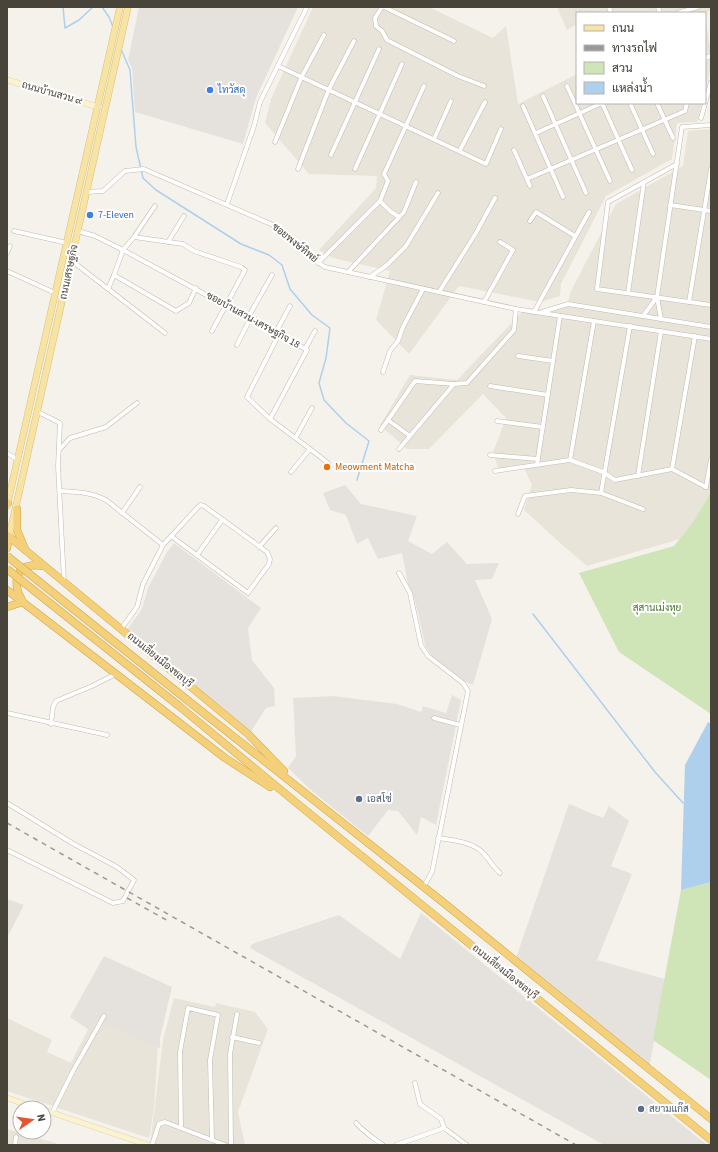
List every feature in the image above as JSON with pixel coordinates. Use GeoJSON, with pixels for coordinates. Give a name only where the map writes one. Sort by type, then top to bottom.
{"type":"FeatureCollection","features":[{"type":"Feature","properties":{"kind":"highway"},"geometry":{"type":"LineString","coordinates":[[17,509],[16,523],[19,537],[30,555]]}},
{"type":"Feature","properties":{"kind":"highway"},"geometry":{"type":"LineString","coordinates":[[7,548],[8,536]]}},
{"type":"Feature","properties":{"kind":"highway","name":"ถนนเลี่ยงเมืองชลบุรี"},"geometry":{"type":"LineString","coordinates":[[8,536],[43,567],[248,734],[306,793]]}},
{"type":"Feature","properties":{"kind":"highway","name":"ถนนเลี่ยงเมืองชลบุรี"},"geometry":{"type":"LineString","coordinates":[[7,556],[306,793],[711,1119]]}},
{"type":"Feature","properties":{"kind":"highway"},"geometry":{"type":"LineString","coordinates":[[7,607],[23,602],[16,587],[16,578],[20,571],[27,566],[35,565],[43,567]]}},
{"type":"Feature","properties":{"kind":"highway","name":"ถนนเลี่ยงเมืองชลบุรี"},"geometry":{"type":"LineString","coordinates":[[7,569],[179,706],[298,805],[711,1140]]}},
{"type":"Feature","properties":{"kind":"highway","name":"ถนนเลี่ยงเมืองชลบุรี"},"geometry":{"type":"LineString","coordinates":[[7,590],[225,758],[298,805]]}},
{"type":"Feature","properties":{"kind":"main road","name":"ถนนเศรษฐกิจ"},"geometry":{"type":"LineString","coordinates":[[7,505],[120,7]]}},
{"type":"Feature","properties":{"kind":"main road","name":"ถนนเศรษฐกิจ"},"geometry":{"type":"LineString","coordinates":[[8,536],[17,509],[128,7]]}},
{"type":"Feature","properties":{"kind":"main road"},"geometry":{"type":"LineString","coordinates":[[98,107],[105,108]]}},
{"type":"Feature","properties":{"kind":"main road"},"geometry":{"type":"LineString","coordinates":[[42,353],[51,355]]}},
{"type":"Feature","properties":{"kind":"street"},"geometry":{"type":"LineString","coordinates":[[227,204],[254,126],[260,102],[307,7]]}},
{"type":"Feature","properties":{"kind":"street"},"geometry":{"type":"LineString","coordinates":[[454,41],[383,7],[375,18],[376,26],[382,31],[387,40],[458,76],[484,86]]}},
{"type":"Feature","properties":{"kind":"street"},"geometry":{"type":"LineString","coordinates":[[681,12],[698,7]]}},
{"type":"Feature","properties":{"kind":"street"},"geometry":{"type":"LineString","coordinates":[[274,142],[302,76],[324,35]]}},
{"type":"Feature","properties":{"kind":"street"},"geometry":{"type":"LineString","coordinates":[[298,169],[329,89],[354,40]]}},
{"type":"Feature","properties":{"kind":"street"},"geometry":{"type":"LineString","coordinates":[[331,155],[379,49]]}},
{"type":"Feature","properties":{"kind":"street"},"geometry":{"type":"LineString","coordinates":[[355,169],[402,64]]}},
{"type":"Feature","properties":{"kind":"street"},"geometry":{"type":"LineString","coordinates":[[278,66],[460,150],[486,164],[501,129]]}},
{"type":"Feature","properties":{"kind":"street","name":"ถนนบ้านสวน ๙"},"geometry":{"type":"LineString","coordinates":[[7,80],[98,107]]}},
{"type":"Feature","properties":{"kind":"street"},"geometry":{"type":"LineString","coordinates":[[706,100],[711,82]]}},
{"type":"Feature","properties":{"kind":"street"},"geometry":{"type":"LineString","coordinates":[[318,263],[380,201],[388,180],[384,174],[424,86]]}},
{"type":"Feature","properties":{"kind":"street"},"geometry":{"type":"LineString","coordinates":[[568,86],[610,181]]}},
{"type":"Feature","properties":{"kind":"street"},"geometry":{"type":"LineString","coordinates":[[543,96],[586,193]]}},
{"type":"Feature","properties":{"kind":"street"},"geometry":{"type":"LineString","coordinates":[[434,139],[451,101]]}},
{"type":"Feature","properties":{"kind":"street"},"geometry":{"type":"LineString","coordinates":[[460,150],[485,102]]}},
{"type":"Feature","properties":{"kind":"street"},"geometry":{"type":"LineString","coordinates":[[536,133],[600,104]]}},
{"type":"Feature","properties":{"kind":"street"},"geometry":{"type":"LineString","coordinates":[[602,104],[632,170]]}},
{"type":"Feature","properties":{"kind":"street"},"geometry":{"type":"LineString","coordinates":[[630,104],[652,154]]}},
{"type":"Feature","properties":{"kind":"street"},"geometry":{"type":"LineString","coordinates":[[657,104],[673,138]]}},
{"type":"Feature","properties":{"kind":"street"},"geometry":{"type":"LineString","coordinates":[[527,179],[685,111],[687,104]]}},
{"type":"Feature","properties":{"kind":"street"},"geometry":{"type":"LineString","coordinates":[[701,118],[705,104]]}},
{"type":"Feature","properties":{"kind":"street"},"geometry":{"type":"LineString","coordinates":[[523,106],[563,197]]}},
{"type":"Feature","properties":{"kind":"street"},"geometry":{"type":"LineString","coordinates":[[661,319],[657,297],[682,127],[711,125]]}},
{"type":"Feature","properties":{"kind":"street"},"geometry":{"type":"LineString","coordinates":[[514,150],[530,186]]}},
{"type":"Feature","properties":{"kind":"street"},"geometry":{"type":"LineString","coordinates":[[677,164],[608,202],[597,289],[711,305]]}},
{"type":"Feature","properties":{"kind":"street","name":"ซอยพงษ์ทิพย์"},"geometry":{"type":"LineString","coordinates":[[87,192],[103,191],[125,171],[135,168],[144,169],[273,225],[290,238],[310,258],[325,267],[516,309],[711,339]]}},
{"type":"Feature","properties":{"kind":"street"},"geometry":{"type":"LineString","coordinates":[[689,302],[711,169]]}},
{"type":"Feature","properties":{"kind":"street"},"geometry":{"type":"LineString","coordinates":[[348,272],[404,212],[416,182]]}},
{"type":"Feature","properties":{"kind":"street"},"geometry":{"type":"LineString","coordinates":[[628,293],[644,182]]}},
{"type":"Feature","properties":{"kind":"street"},"geometry":{"type":"LineString","coordinates":[[370,277],[387,265],[406,246],[438,193]]}},
{"type":"Feature","properties":{"kind":"street"},"geometry":{"type":"LineString","coordinates":[[439,292],[476,233],[495,198]]}},
{"type":"Feature","properties":{"kind":"street"},"geometry":{"type":"LineString","coordinates":[[380,201],[390,211],[399,217]]}},
{"type":"Feature","properties":{"kind":"street"},"geometry":{"type":"LineString","coordinates":[[670,205],[711,211]]}},
{"type":"Feature","properties":{"kind":"street"},"geometry":{"type":"LineString","coordinates":[[108,289],[123,250],[134,237],[155,206]]}},
{"type":"Feature","properties":{"kind":"street"},"geometry":{"type":"LineString","coordinates":[[530,221],[536,212],[575,236]]}},
{"type":"Feature","properties":{"kind":"street"},"geometry":{"type":"LineString","coordinates":[[534,312],[589,212]]}},
{"type":"Feature","properties":{"kind":"street"},"geometry":{"type":"LineString","coordinates":[[168,242],[184,216]]}},
{"type":"Feature","properties":{"kind":"street"},"geometry":{"type":"LineString","coordinates":[[14,231],[67,243]]}},
{"type":"Feature","properties":{"kind":"street","name":"ซอยบ้านสวน-เศรษฐกิจ 18"},"geometry":{"type":"LineString","coordinates":[[78,231],[95,236],[123,250],[250,317],[307,350],[270,419]]}},
{"type":"Feature","properties":{"kind":"street"},"geometry":{"type":"LineString","coordinates":[[134,237],[183,244],[194,251],[245,270],[212,331]]}},
{"type":"Feature","properties":{"kind":"street"},"geometry":{"type":"LineString","coordinates":[[484,302],[513,250],[500,242]]}},
{"type":"Feature","properties":{"kind":"street"},"geometry":{"type":"LineString","coordinates":[[7,253],[10,246]]}},
{"type":"Feature","properties":{"kind":"street"},"geometry":{"type":"LineString","coordinates":[[72,261],[166,333]]}},
{"type":"Feature","properties":{"kind":"street"},"geometry":{"type":"LineString","coordinates":[[7,271],[55,293]]}},
{"type":"Feature","properties":{"kind":"street"},"geometry":{"type":"LineString","coordinates":[[114,275],[176,311],[189,304],[196,288]]}},
{"type":"Feature","properties":{"kind":"street"},"geometry":{"type":"LineString","coordinates":[[238,345],[250,317],[272,275]]}},
{"type":"Feature","properties":{"kind":"street"},"geometry":{"type":"LineString","coordinates":[[383,372],[390,351],[398,341],[403,327],[423,289]]}},
{"type":"Feature","properties":{"kind":"street"},"geometry":{"type":"LineString","coordinates":[[643,316],[657,297]]}},
{"type":"Feature","properties":{"kind":"street"},"geometry":{"type":"LineString","coordinates":[[540,313],[568,304],[711,327]]}},
{"type":"Feature","properties":{"kind":"street"},"geometry":{"type":"LineString","coordinates":[[290,306],[247,398],[270,419],[296,437],[328,464]]}},
{"type":"Feature","properties":{"kind":"street"},"geometry":{"type":"LineString","coordinates":[[382,430],[415,381],[454,384],[467,383],[514,330],[516,309]]}},
{"type":"Feature","properties":{"kind":"street"},"geometry":{"type":"LineString","coordinates":[[537,462],[560,316]]}},
{"type":"Feature","properties":{"kind":"street"},"geometry":{"type":"LineString","coordinates":[[570,460],[594,321]]}},
{"type":"Feature","properties":{"kind":"street"},"geometry":{"type":"LineString","coordinates":[[600,493],[630,326]]}},
{"type":"Feature","properties":{"kind":"street"},"geometry":{"type":"LineString","coordinates":[[305,349],[315,331]]}},
{"type":"Feature","properties":{"kind":"street"},"geometry":{"type":"LineString","coordinates":[[638,476],[661,331]]}},
{"type":"Feature","properties":{"kind":"street"},"geometry":{"type":"LineString","coordinates":[[672,469],[695,336]]}},
{"type":"Feature","properties":{"kind":"street"},"geometry":{"type":"LineString","coordinates":[[518,356],[553,361]]}},
{"type":"Feature","properties":{"kind":"street"},"geometry":{"type":"LineString","coordinates":[[399,449],[454,384]]}},
{"type":"Feature","properties":{"kind":"street"},"geometry":{"type":"LineString","coordinates":[[490,386],[548,394]]}},
{"type":"Feature","properties":{"kind":"street"},"geometry":{"type":"LineString","coordinates":[[59,450],[70,438],[106,426],[137,403]]}},
{"type":"Feature","properties":{"kind":"street"},"geometry":{"type":"LineString","coordinates":[[296,437],[312,408]]}},
{"type":"Feature","properties":{"kind":"street"},"geometry":{"type":"LineString","coordinates":[[38,412],[60,423],[60,492],[64,584]]}},
{"type":"Feature","properties":{"kind":"street"},"geometry":{"type":"LineString","coordinates":[[388,420],[410,436]]}},
{"type":"Feature","properties":{"kind":"street"},"geometry":{"type":"LineString","coordinates":[[497,421],[543,427]]}},
{"type":"Feature","properties":{"kind":"street"},"geometry":{"type":"LineString","coordinates":[[291,472],[310,449]]}},
{"type":"Feature","properties":{"kind":"street"},"geometry":{"type":"LineString","coordinates":[[7,453],[18,460]]}},
{"type":"Feature","properties":{"kind":"street"},"geometry":{"type":"LineString","coordinates":[[490,455],[537,462]]}},
{"type":"Feature","properties":{"kind":"street"},"geometry":{"type":"LineString","coordinates":[[706,488],[711,459]]}},
{"type":"Feature","properties":{"kind":"street"},"geometry":{"type":"LineString","coordinates":[[495,471],[537,462],[570,460],[603,472],[615,480],[672,469],[706,488]]}},
{"type":"Feature","properties":{"kind":"street"},"geometry":{"type":"LineString","coordinates":[[706,488],[711,484]]}},
{"type":"Feature","properties":{"kind":"street"},"geometry":{"type":"LineString","coordinates":[[122,512],[140,487]]}},
{"type":"Feature","properties":{"kind":"street"},"geometry":{"type":"LineString","coordinates":[[518,514],[525,496],[572,490],[600,493],[643,509]]}},
{"type":"Feature","properties":{"kind":"street"},"geometry":{"type":"LineString","coordinates":[[60,492],[86,492],[96,494],[164,545]]}},
{"type":"Feature","properties":{"kind":"street"},"geometry":{"type":"LineString","coordinates":[[121,629],[137,607],[143,584],[164,545],[172,536],[200,505],[204,506],[259,547],[269,556],[269,564],[248,593],[172,536]]}},
{"type":"Feature","properties":{"kind":"street"},"geometry":{"type":"LineString","coordinates":[[197,555],[222,520]]}},
{"type":"Feature","properties":{"kind":"street"},"geometry":{"type":"LineString","coordinates":[[259,547],[276,528]]}},
{"type":"Feature","properties":{"kind":"street"},"geometry":{"type":"LineString","coordinates":[[399,573],[410,593],[421,645],[428,656],[463,683],[468,690],[432,872],[423,888]]}},
{"type":"Feature","properties":{"kind":"street"},"geometry":{"type":"LineString","coordinates":[[51,724],[52,707],[56,701],[116,674]]}},
{"type":"Feature","properties":{"kind":"street"},"geometry":{"type":"LineString","coordinates":[[7,713],[51,724],[107,735]]}},
{"type":"Feature","properties":{"kind":"street"},"geometry":{"type":"LineString","coordinates":[[434,718],[460,726]]}},
{"type":"Feature","properties":{"kind":"street"},"geometry":{"type":"LineString","coordinates":[[7,803],[72,843],[117,867],[134,880],[123,901],[113,903],[7,850]]}},
{"type":"Feature","properties":{"kind":"street"},"geometry":{"type":"LineString","coordinates":[[438,838],[464,843],[477,849],[484,854],[489,863],[500,873]]}},
{"type":"Feature","properties":{"kind":"street"},"geometry":{"type":"LineString","coordinates":[[181,1128],[180,1052],[188,1008],[218,1015],[210,1060],[212,1140]]}},
{"type":"Feature","properties":{"kind":"street"},"geometry":{"type":"LineString","coordinates":[[231,1145],[230,1054],[237,1014]]}},
{"type":"Feature","properties":{"kind":"street"},"geometry":{"type":"LineString","coordinates":[[104,1016],[73,1071],[52,1113],[148,1145]]}},
{"type":"Feature","properties":{"kind":"street"},"geometry":{"type":"LineString","coordinates":[[232,1037],[259,1043]]}},
{"type":"Feature","properties":{"kind":"street"},"geometry":{"type":"LineString","coordinates":[[414,1083],[420,1104],[441,1119],[444,1128],[467,1145]]}},
{"type":"Feature","properties":{"kind":"street"},"geometry":{"type":"LineString","coordinates":[[152,1145],[159,1124],[161,1123],[181,1128],[225,1145]]}},
{"type":"Feature","properties":{"kind":"street"},"geometry":{"type":"LineString","coordinates":[[356,1123],[365,1134],[375,1138],[383,1145]]}},
{"type":"Feature","properties":{"kind":"street"},"geometry":{"type":"LineString","coordinates":[[396,1145],[444,1128]]}},
{"type":"Feature","properties":{"kind":"shaded area","name":"ไทวัสดุ"},"geometry":{"type":"Polygon","coordinates":[[[139,7],[298,7],[256,98],[243,144],[135,112],[132,68],[128,60],[139,7]]]}},
{"type":"Feature","properties":{"kind":"shaded area"},"geometry":{"type":"Polygon","coordinates":[[[313,7],[429,7],[493,38],[506,26],[518,104],[576,75],[576,104],[702,104],[697,122],[677,123],[672,159],[606,196],[561,284],[560,296],[540,302],[459,286],[409,354],[376,320],[390,271],[333,258],[319,250],[376,188],[377,176],[309,174],[265,123],[271,99],[313,7]]]}},
{"type":"Feature","properties":{"kind":"shaded area"},"geometry":{"type":"Polygon","coordinates":[[[557,7],[711,7],[711,10],[706,12],[576,12],[576,25],[567,30],[557,7]]]}},
{"type":"Feature","properties":{"kind":"shaded area"},"geometry":{"type":"Polygon","coordinates":[[[706,24],[711,52],[711,67],[706,86],[706,24]]]}},
{"type":"Feature","properties":{"kind":"shaded area"},"geometry":{"type":"Polygon","coordinates":[[[711,129],[711,495],[700,515],[680,539],[587,566],[524,510],[532,485],[524,468],[499,471],[493,452],[506,418],[483,394],[429,449],[407,449],[380,425],[410,375],[457,380],[526,308],[549,310],[568,304],[570,293],[616,204],[683,166],[688,131],[711,129]]]}},
{"type":"Feature","properties":{"kind":"shaded area"},"geometry":{"type":"Polygon","coordinates":[[[345,485],[361,504],[417,516],[408,541],[432,554],[447,542],[467,564],[499,563],[492,579],[475,580],[492,619],[473,685],[466,682],[431,655],[425,645],[413,594],[408,584],[402,553],[378,559],[368,538],[357,544],[346,515],[330,510],[323,493],[345,485]]]}},
{"type":"Feature","properties":{"kind":"shaded area"},"geometry":{"type":"Polygon","coordinates":[[[174,543],[261,608],[248,628],[252,660],[274,688],[275,706],[266,708],[250,733],[127,630],[142,609],[148,588],[167,552],[174,543]]]}},
{"type":"Feature","properties":{"kind":"shaded area"},"geometry":{"type":"Polygon","coordinates":[[[452,695],[461,700],[436,825],[421,817],[417,835],[398,811],[388,810],[368,836],[311,790],[288,768],[296,756],[293,698],[333,696],[397,704],[421,712],[423,706],[446,713],[452,695]]]}},
{"type":"Feature","properties":{"kind":"shaded area"},"geometry":{"type":"Polygon","coordinates":[[[569,804],[603,818],[609,806],[629,821],[611,866],[632,874],[597,960],[665,979],[649,1069],[515,961],[569,804]]]}},
{"type":"Feature","properties":{"kind":"shaded area"},"geometry":{"type":"Polygon","coordinates":[[[7,899],[24,905],[7,938],[7,899]]]}},
{"type":"Feature","properties":{"kind":"shaded area"},"geometry":{"type":"Polygon","coordinates":[[[421,913],[707,1145],[604,1145],[250,948],[252,944],[339,915],[400,959],[421,913]]]}},
{"type":"Feature","properties":{"kind":"shaded area"},"geometry":{"type":"Polygon","coordinates":[[[104,956],[172,987],[160,1038],[160,1048],[96,1020],[91,1031],[70,1017],[104,956]]]}},
{"type":"Feature","properties":{"kind":"shaded area"},"geometry":{"type":"Polygon","coordinates":[[[174,998],[215,1007],[216,1003],[255,1012],[268,1029],[238,1112],[245,1145],[150,1145],[163,1040],[174,998]]]}},
{"type":"Feature","properties":{"kind":"shaded area"},"geometry":{"type":"Polygon","coordinates":[[[95,1016],[158,1044],[154,1108],[149,1138],[52,1106],[52,1100],[34,1100],[7,1091],[7,1018],[52,1040],[47,1052],[71,1063],[95,1016]]]}},
{"type":"Feature","properties":{"kind":"shaded area"},"geometry":{"type":"Polygon","coordinates":[[[7,1129],[12,1130],[12,1140],[45,1140],[62,1145],[7,1145],[7,1129]]]}},
{"type":"Feature","properties":{"kind":"green space","name":"สุสานเม่งหุย"},"geometry":{"type":"Polygon","coordinates":[[[711,492],[711,714],[619,652],[579,573],[674,546],[694,521],[711,492]]]}},
{"type":"Feature","properties":{"kind":"green space"},"geometry":{"type":"Polygon","coordinates":[[[711,882],[711,1080],[653,1040],[681,890],[711,882]]]}},
{"type":"Feature","properties":{"kind":"water"},"geometry":{"type":"Polygon","coordinates":[[[708,722],[711,724],[711,882],[681,890],[685,765],[708,722]]]}},
{"type":"Feature","properties":{"kind":"waterway"},"geometry":{"type":"LineString","coordinates":[[63,7],[65,28],[79,20],[93,7]]}},
{"type":"Feature","properties":{"kind":"waterway"},"geometry":{"type":"LineString","coordinates":[[102,7],[109,17],[113,27]]}},
{"type":"Feature","properties":{"kind":"waterway"},"geometry":{"type":"LineString","coordinates":[[121,49],[130,70],[136,147],[143,178],[156,190],[241,244],[269,255],[282,265],[290,289],[312,315],[330,328],[326,358],[319,383],[324,400],[346,423],[369,441],[357,480]]}},
{"type":"Feature","properties":{"kind":"waterway"},"geometry":{"type":"LineString","coordinates":[[533,614],[655,772],[683,803]]}},
{"type":"Feature","properties":{"kind":"railway"},"geometry":{"type":"LineString","coordinates":[[7,823],[576,1145]]}},
{"type":"Feature","properties":{"kind":"railway"},"geometry":{"type":"LineString","coordinates":[[127,898],[170,922]]}},
{"type":"Feature","properties":{"kind":"place","name":"ไทวัสดุ"},"geometry":{"type":"Point","coordinates":[210,90]}},
{"type":"Feature","properties":{"kind":"place","name":"7-Eleven"},"geometry":{"type":"Point","coordinates":[90,215]}},
{"type":"Feature","properties":{"kind":"place","name":"Meowment Matcha"},"geometry":{"type":"Point","coordinates":[327,467]}},
{"type":"Feature","properties":{"kind":"place","name":"เอสโซ่"},"geometry":{"type":"Point","coordinates":[359,799]}},
{"type":"Feature","properties":{"kind":"place","name":"สยามแก๊ส"},"geometry":{"type":"Point","coordinates":[641,1109]}}]}
